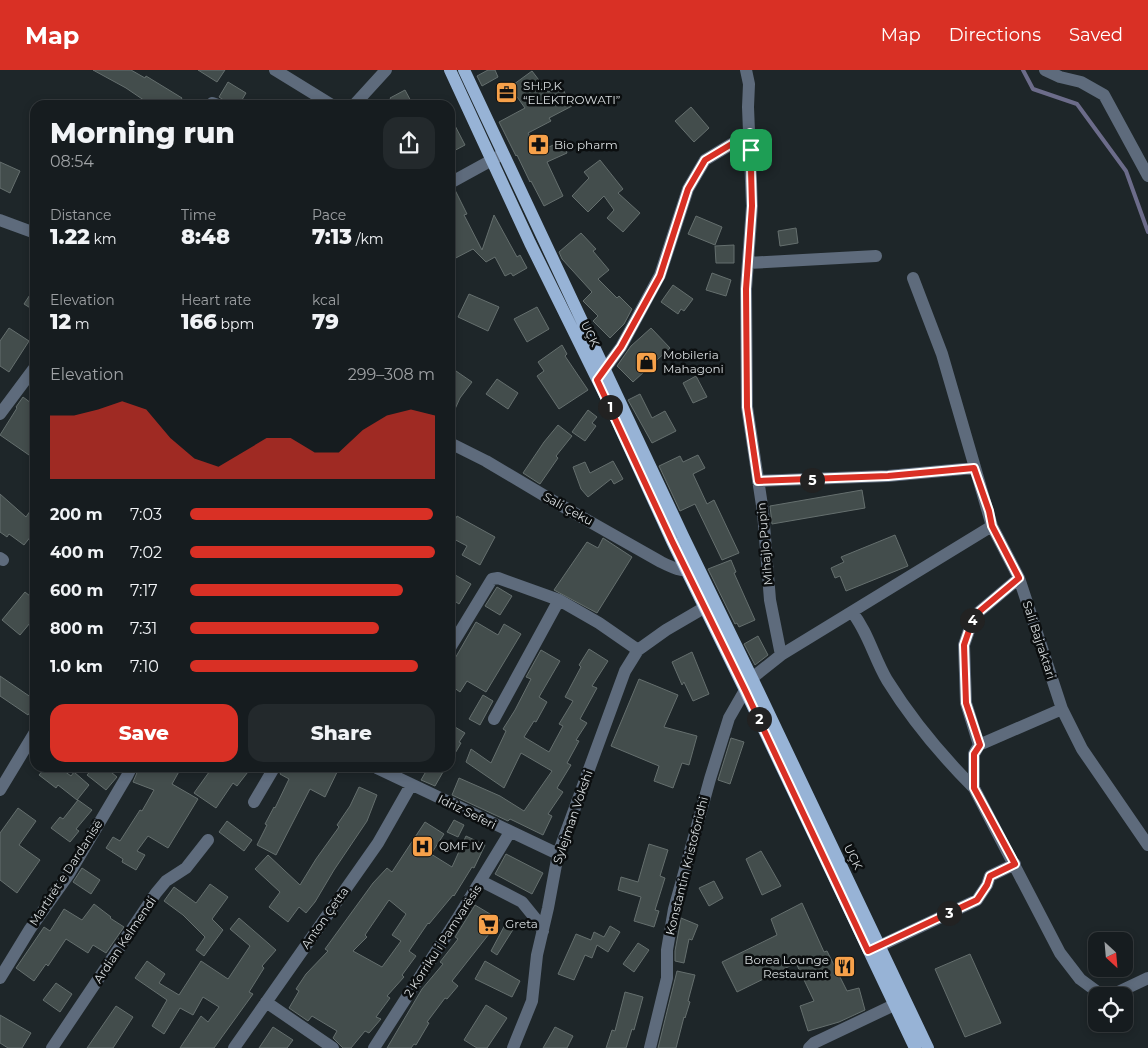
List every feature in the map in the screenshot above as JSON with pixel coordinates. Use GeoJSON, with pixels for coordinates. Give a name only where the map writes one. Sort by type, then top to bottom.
{"type":"FeatureCollection","features":[{"type":"Feature","properties":{"kind":"main road","name":"UÇK"},"geometry":{"type":"LineString","coordinates":[[450,70],[498,157]]}},
{"type":"Feature","properties":{"kind":"main road","name":"UÇK"},"geometry":{"type":"LineString","coordinates":[[464,70],[530,243],[601,375],[710,604],[752,678],[928,1048]]}},
{"type":"Feature","properties":{"kind":"main road","name":"UÇK"},"geometry":{"type":"LineString","coordinates":[[710,604],[745,690],[915,1048]]}},
{"type":"Feature","properties":{"kind":"street"},"geometry":{"type":"LineString","coordinates":[[275,70],[324,100]]}},
{"type":"Feature","properties":{"kind":"street"},"geometry":{"type":"LineString","coordinates":[[359,100],[386,70]]}},
{"type":"Feature","properties":{"kind":"street","name":"Mihajlo Pupin"},"geometry":{"type":"LineString","coordinates":[[746,70],[750,84],[748,107],[752,206],[746,289],[747,407],[763,512],[770,600],[781,654]]}},
{"type":"Feature","properties":{"kind":"street"},"geometry":{"type":"LineString","coordinates":[[1045,70],[1060,77],[1081,82],[1104,95],[1148,176]]}},
{"type":"Feature","properties":{"kind":"street"},"geometry":{"type":"LineString","coordinates":[[601,375],[621,347],[660,276],[688,189],[705,160],[750,133]]}},
{"type":"Feature","properties":{"kind":"street"},"geometry":{"type":"LineString","coordinates":[[455,180],[498,157]]}},
{"type":"Feature","properties":{"kind":"street"},"geometry":{"type":"LineString","coordinates":[[0,220],[30,231]]}},
{"type":"Feature","properties":{"kind":"street"},"geometry":{"type":"LineString","coordinates":[[748,264],[876,256]]}},
{"type":"Feature","properties":{"kind":"street","name":"Sali Bajraktari"},"geometry":{"type":"LineString","coordinates":[[913,278],[942,354],[992,526],[1019,578],[1062,709],[1082,749],[1148,845]]}},
{"type":"Feature","properties":{"kind":"street"},"geometry":{"type":"LineString","coordinates":[[0,414],[30,373]]}},
{"type":"Feature","properties":{"kind":"street","name":"Sali Çeku"},"geometry":{"type":"LineString","coordinates":[[455,446],[486,461],[661,562],[673,568],[693,569]]}},
{"type":"Feature","properties":{"kind":"street"},"geometry":{"type":"LineString","coordinates":[[758,481],[888,476],[974,468]]}},
{"type":"Feature","properties":{"kind":"street"},"geometry":{"type":"LineString","coordinates":[[745,690],[752,678],[781,654],[992,526]]}},
{"type":"Feature","properties":{"kind":"street"},"geometry":{"type":"LineString","coordinates":[[455,640],[492,579],[498,578],[559,600],[599,623],[638,650]]}},
{"type":"Feature","properties":{"kind":"street"},"geometry":{"type":"LineString","coordinates":[[980,745],[966,703],[964,645],[974,616],[1019,578]]}},
{"type":"Feature","properties":{"kind":"street"},"geometry":{"type":"LineString","coordinates":[[494,719],[559,600]]}},
{"type":"Feature","properties":{"kind":"street","name":"Sylejman Vokshi"},"geometry":{"type":"LineString","coordinates":[[513,1048],[532,1001],[537,955],[558,854],[625,671],[638,650],[666,630],[710,604]]}},
{"type":"Feature","properties":{"kind":"street"},"geometry":{"type":"LineString","coordinates":[[852,612],[860,622],[887,679],[953,767],[974,788],[1060,953],[1080,979],[1091,987]]}},
{"type":"Feature","properties":{"kind":"street","name":"Konstantin Kristoforidhi"},"geometry":{"type":"LineString","coordinates":[[650,1048],[666,978],[666,950],[674,909],[729,718],[745,690]]}},
{"type":"Feature","properties":{"kind":"street"},"geometry":{"type":"LineString","coordinates":[[974,788],[974,754],[980,745],[1062,709]]}},
{"type":"Feature","properties":{"kind":"street"},"geometry":{"type":"LineString","coordinates":[[0,790],[30,740]]}},
{"type":"Feature","properties":{"kind":"street","name":"Martirët e Dardanisë"},"geometry":{"type":"LineString","coordinates":[[0,978],[30,929],[69,874],[129,772]]}},
{"type":"Feature","properties":{"kind":"street"},"geometry":{"type":"LineString","coordinates":[[254,802],[272,772]]}},
{"type":"Feature","properties":{"kind":"street","name":"Idriz Seferi"},"geometry":{"type":"LineString","coordinates":[[385,772],[558,854]]}},
{"type":"Feature","properties":{"kind":"street","name":"Anton Çetta"},"geometry":{"type":"LineString","coordinates":[[234,1048],[378,843],[411,785]]}},
{"type":"Feature","properties":{"kind":"street","name":"2 Korriku i Pamvarësis"},"geometry":{"type":"LineString","coordinates":[[374,1048],[481,881],[510,832]]}},
{"type":"Feature","properties":{"kind":"street","name":"Ardian Kelmendi"},"geometry":{"type":"LineString","coordinates":[[52,1048],[156,893],[166,881],[186,868],[208,840]]}},
{"type":"Feature","properties":{"kind":"street"},"geometry":{"type":"LineString","coordinates":[[868,951],[977,900],[987,885],[990,876],[1015,864]]}},
{"type":"Feature","properties":{"kind":"street"},"geometry":{"type":"LineString","coordinates":[[481,881],[522,902],[543,931]]}},
{"type":"Feature","properties":{"kind":"street"},"geometry":{"type":"LineString","coordinates":[[1129,987],[1148,978]]}},
{"type":"Feature","properties":{"kind":"street"},"geometry":{"type":"LineString","coordinates":[[266,1002],[333,1048]]}},
{"type":"Feature","properties":{"kind":"street"},"geometry":{"type":"LineString","coordinates":[[810,1048],[814,1043],[828,1043],[894,1005]]}},
{"type":"Feature","properties":{"kind":"building"},"geometry":{"type":"Polygon","coordinates":[[[93,70],[131,70],[145,78],[146,76],[182,98],[181,100],[144,100],[93,70]]]}},
{"type":"Feature","properties":{"kind":"building"},"geometry":{"type":"Polygon","coordinates":[[[198,70],[225,70],[217,82],[198,70]]]}},
{"type":"Feature","properties":{"kind":"building"},"geometry":{"type":"Polygon","coordinates":[[[488,70],[495,70],[498,77],[482,86],[477,76],[488,70]]]}},
{"type":"Feature","properties":{"kind":"building"},"geometry":{"type":"Polygon","coordinates":[[[532,71],[548,92],[561,86],[572,106],[549,118],[551,121],[528,133],[538,152],[562,141],[567,153],[547,162],[563,196],[544,206],[499,122],[525,108],[510,87],[532,71]]]}},
{"type":"Feature","properties":{"kind":"building"},"geometry":{"type":"Polygon","coordinates":[[[228,82],[246,93],[242,100],[224,100],[219,97],[228,82]]]}},
{"type":"Feature","properties":{"kind":"building"},"geometry":{"type":"Polygon","coordinates":[[[405,90],[410,100],[391,100],[390,98],[405,90]]]}},
{"type":"Feature","properties":{"kind":"building"},"geometry":{"type":"Polygon","coordinates":[[[691,107],[709,128],[694,142],[675,121],[691,107]]]}},
{"type":"Feature","properties":{"kind":"building"},"geometry":{"type":"Polygon","coordinates":[[[455,126],[465,145],[455,150],[455,126]]]}},
{"type":"Feature","properties":{"kind":"building"},"geometry":{"type":"Polygon","coordinates":[[[600,160],[623,189],[618,193],[640,213],[623,232],[607,218],[614,210],[604,196],[588,212],[572,196],[589,178],[584,172],[600,160]]]}},
{"type":"Feature","properties":{"kind":"building"},"geometry":{"type":"Polygon","coordinates":[[[0,162],[20,171],[10,193],[0,188],[0,162]]]}},
{"type":"Feature","properties":{"kind":"building"},"geometry":{"type":"Polygon","coordinates":[[[455,190],[467,214],[464,215],[482,250],[494,215],[517,257],[520,255],[527,268],[513,276],[511,273],[505,276],[495,257],[486,262],[473,249],[455,258],[455,190]]]}},
{"type":"Feature","properties":{"kind":"building"},"geometry":{"type":"Polygon","coordinates":[[[696,216],[722,227],[715,245],[688,234],[696,216]]]}},
{"type":"Feature","properties":{"kind":"building"},"geometry":{"type":"Polygon","coordinates":[[[796,228],[798,243],[780,246],[778,231],[796,228]]]}},
{"type":"Feature","properties":{"kind":"building"},"geometry":{"type":"Polygon","coordinates":[[[581,233],[596,249],[593,251],[609,270],[598,279],[617,298],[619,296],[632,309],[624,324],[610,338],[593,321],[598,316],[583,301],[592,292],[562,259],[559,252],[581,233]]]}},
{"type":"Feature","properties":{"kind":"building"},"geometry":{"type":"Polygon","coordinates":[[[734,245],[734,263],[716,263],[715,246],[734,245]]]}},
{"type":"Feature","properties":{"kind":"building"},"geometry":{"type":"Polygon","coordinates":[[[712,273],[731,280],[726,296],[706,290],[712,273]]]}},
{"type":"Feature","properties":{"kind":"building"},"geometry":{"type":"Polygon","coordinates":[[[673,285],[693,299],[684,311],[681,309],[678,314],[661,302],[673,285]]]}},
{"type":"Feature","properties":{"kind":"building"},"geometry":{"type":"Polygon","coordinates":[[[469,294],[499,307],[488,331],[458,317],[469,294]]]}},
{"type":"Feature","properties":{"kind":"building"},"geometry":{"type":"Polygon","coordinates":[[[30,295],[30,308],[24,304],[30,295]]]}},
{"type":"Feature","properties":{"kind":"building"},"geometry":{"type":"Polygon","coordinates":[[[537,307],[549,329],[527,342],[514,319],[537,307]]]}},
{"type":"Feature","properties":{"kind":"building"},"geometry":{"type":"Polygon","coordinates":[[[9,328],[29,341],[9,372],[0,366],[0,341],[9,328]]]}},
{"type":"Feature","properties":{"kind":"building"},"geometry":{"type":"Polygon","coordinates":[[[651,328],[670,348],[633,382],[617,366],[631,346],[651,328]]]}},
{"type":"Feature","properties":{"kind":"building"},"geometry":{"type":"Polygon","coordinates":[[[562,345],[567,354],[565,356],[588,390],[559,409],[537,376],[544,371],[538,362],[562,345]]]}},
{"type":"Feature","properties":{"kind":"building"},"geometry":{"type":"Polygon","coordinates":[[[456,371],[472,382],[460,398],[455,409],[456,371]]]}},
{"type":"Feature","properties":{"kind":"building"},"geometry":{"type":"Polygon","coordinates":[[[696,376],[707,397],[693,403],[683,383],[696,376]]]}},
{"type":"Feature","properties":{"kind":"building"},"geometry":{"type":"Polygon","coordinates":[[[497,379],[518,393],[508,409],[486,394],[497,379]]]}},
{"type":"Feature","properties":{"kind":"building"},"geometry":{"type":"Polygon","coordinates":[[[640,394],[652,418],[665,411],[676,431],[652,443],[628,400],[640,394]]]}},
{"type":"Feature","properties":{"kind":"building"},"geometry":{"type":"Polygon","coordinates":[[[23,397],[30,402],[29,455],[0,435],[23,397]]]}},
{"type":"Feature","properties":{"kind":"building"},"geometry":{"type":"Polygon","coordinates":[[[588,410],[597,417],[592,423],[596,426],[585,441],[572,432],[588,410]]]}},
{"type":"Feature","properties":{"kind":"building"},"geometry":{"type":"Polygon","coordinates":[[[558,425],[572,436],[556,456],[558,458],[540,484],[523,473],[558,425]]]}},
{"type":"Feature","properties":{"kind":"building"},"geometry":{"type":"Polygon","coordinates":[[[698,455],[705,468],[693,474],[707,504],[714,500],[739,553],[722,560],[695,504],[680,511],[659,466],[680,456],[683,462],[698,455]]]}},
{"type":"Feature","properties":{"kind":"building"},"geometry":{"type":"Polygon","coordinates":[[[613,461],[623,479],[614,484],[611,479],[588,497],[581,489],[573,467],[585,462],[590,473],[613,461]]]}},
{"type":"Feature","properties":{"kind":"building"},"geometry":{"type":"Polygon","coordinates":[[[862,490],[865,508],[772,524],[770,506],[862,490]]]}},
{"type":"Feature","properties":{"kind":"building"},"geometry":{"type":"Polygon","coordinates":[[[0,494],[26,517],[30,511],[30,537],[24,545],[9,534],[7,537],[0,532],[0,494]]]}},
{"type":"Feature","properties":{"kind":"building"},"geometry":{"type":"Polygon","coordinates":[[[457,516],[495,537],[480,565],[462,555],[467,546],[455,540],[455,520],[457,516]]]}},
{"type":"Feature","properties":{"kind":"building"},"geometry":{"type":"Polygon","coordinates":[[[895,535],[908,566],[846,591],[840,576],[835,578],[831,568],[844,562],[841,557],[895,535]]]}},
{"type":"Feature","properties":{"kind":"building"},"geometry":{"type":"Polygon","coordinates":[[[603,538],[632,557],[597,613],[554,590],[587,542],[598,548],[603,538]]]}},
{"type":"Feature","properties":{"kind":"building"},"geometry":{"type":"Polygon","coordinates":[[[731,560],[736,572],[734,573],[755,620],[739,627],[737,623],[735,624],[708,569],[731,560]]]}},
{"type":"Feature","properties":{"kind":"building"},"geometry":{"type":"Polygon","coordinates":[[[455,575],[471,584],[459,604],[455,601],[455,575]]]}},
{"type":"Feature","properties":{"kind":"building"},"geometry":{"type":"Polygon","coordinates":[[[497,587],[512,596],[500,615],[485,606],[497,587]]]}},
{"type":"Feature","properties":{"kind":"building"},"geometry":{"type":"Polygon","coordinates":[[[25,592],[30,596],[30,623],[20,635],[2,620],[25,592]]]}},
{"type":"Feature","properties":{"kind":"building"},"geometry":{"type":"Polygon","coordinates":[[[476,622],[498,635],[504,624],[521,634],[486,692],[467,681],[460,692],[455,688],[455,658],[476,622]]]}},
{"type":"Feature","properties":{"kind":"building"},"geometry":{"type":"Polygon","coordinates":[[[758,636],[768,655],[755,665],[744,644],[758,636]]]}},
{"type":"Feature","properties":{"kind":"building"},"geometry":{"type":"Polygon","coordinates":[[[589,649],[608,661],[592,686],[597,688],[580,719],[587,723],[576,740],[579,741],[567,763],[571,765],[557,788],[563,792],[548,814],[552,816],[543,835],[452,795],[459,778],[500,796],[524,811],[552,771],[521,753],[504,788],[466,762],[471,749],[491,763],[506,731],[503,729],[531,679],[526,677],[541,650],[560,661],[539,697],[547,702],[536,722],[534,721],[524,737],[549,752],[563,726],[559,724],[573,701],[565,697],[581,667],[579,665],[589,649]]]}},
{"type":"Feature","properties":{"kind":"building"},"geometry":{"type":"Polygon","coordinates":[[[692,652],[709,694],[693,701],[684,682],[682,685],[672,662],[692,652]]]}},
{"type":"Feature","properties":{"kind":"building"},"geometry":{"type":"Polygon","coordinates":[[[0,676],[30,697],[30,712],[28,715],[0,696],[0,676]]]}},
{"type":"Feature","properties":{"kind":"building"},"geometry":{"type":"Polygon","coordinates":[[[639,679],[678,695],[664,727],[697,736],[689,765],[682,763],[673,788],[654,781],[659,766],[611,746],[639,679]]]}},
{"type":"Feature","properties":{"kind":"building"},"geometry":{"type":"Polygon","coordinates":[[[483,695],[493,701],[480,725],[469,719],[483,695]]]}},
{"type":"Feature","properties":{"kind":"building"},"geometry":{"type":"Polygon","coordinates":[[[455,727],[465,733],[459,742],[461,743],[455,753],[455,727]]]}},
{"type":"Feature","properties":{"kind":"building"},"geometry":{"type":"Polygon","coordinates":[[[731,738],[744,742],[730,784],[718,780],[731,738]]]}},
{"type":"Feature","properties":{"kind":"building"},"geometry":{"type":"Polygon","coordinates":[[[42,772],[66,772],[71,776],[74,772],[89,785],[77,800],[58,785],[56,788],[39,775],[42,772]]]}},
{"type":"Feature","properties":{"kind":"building"},"geometry":{"type":"Polygon","coordinates":[[[90,772],[111,772],[117,777],[106,790],[87,775],[90,772]]]}},
{"type":"Feature","properties":{"kind":"building"},"geometry":{"type":"Polygon","coordinates":[[[137,772],[179,772],[172,784],[198,799],[168,848],[148,836],[137,851],[145,855],[136,870],[122,862],[123,859],[106,848],[113,837],[120,841],[140,810],[142,811],[154,790],[133,782],[137,772]]]}},
{"type":"Feature","properties":{"kind":"building"},"geometry":{"type":"Polygon","coordinates":[[[209,772],[248,772],[237,786],[233,783],[216,808],[194,793],[209,772]]]}},
{"type":"Feature","properties":{"kind":"building"},"geometry":{"type":"Polygon","coordinates":[[[281,772],[337,772],[325,797],[310,789],[276,855],[257,845],[267,825],[265,824],[289,779],[280,774],[281,772]]]}},
{"type":"Feature","properties":{"kind":"building"},"geometry":{"type":"Polygon","coordinates":[[[426,772],[443,772],[435,786],[421,780],[426,772]]]}},
{"type":"Feature","properties":{"kind":"building"},"geometry":{"type":"Polygon","coordinates":[[[359,787],[377,795],[367,821],[315,902],[306,913],[299,907],[288,922],[269,907],[280,892],[255,869],[268,855],[300,885],[339,827],[337,825],[350,806],[359,787]]]}},
{"type":"Feature","properties":{"kind":"building"},"geometry":{"type":"Polygon","coordinates":[[[78,800],[92,810],[76,829],[79,831],[70,842],[51,828],[60,817],[63,819],[78,800]]]}},
{"type":"Feature","properties":{"kind":"building"},"geometry":{"type":"Polygon","coordinates":[[[18,808],[36,821],[19,845],[40,860],[17,893],[0,880],[0,833],[18,808]]]}},
{"type":"Feature","properties":{"kind":"building"},"geometry":{"type":"Polygon","coordinates":[[[454,820],[464,825],[458,837],[447,832],[454,820]]]}},
{"type":"Feature","properties":{"kind":"building"},"geometry":{"type":"Polygon","coordinates":[[[227,821],[252,840],[244,851],[219,832],[227,821]]]}},
{"type":"Feature","properties":{"kind":"building"},"geometry":{"type":"Polygon","coordinates":[[[425,822],[444,834],[431,854],[452,867],[466,836],[485,845],[474,868],[472,867],[454,896],[428,923],[409,951],[416,956],[402,975],[404,977],[387,996],[390,998],[376,1017],[381,1019],[369,1033],[365,1031],[351,1048],[343,1048],[333,1038],[337,1031],[312,1016],[308,1021],[289,1008],[299,991],[296,989],[306,974],[328,951],[325,949],[373,883],[387,868],[392,872],[425,822]],[[389,900],[365,935],[367,937],[353,951],[382,967],[401,941],[392,935],[406,914],[389,900]]]}},
{"type":"Feature","properties":{"kind":"building"},"geometry":{"type":"Polygon","coordinates":[[[649,844],[668,850],[660,876],[665,878],[655,910],[659,911],[654,927],[634,921],[641,897],[618,890],[621,877],[638,882],[649,844]]]}},
{"type":"Feature","properties":{"kind":"building"},"geometry":{"type":"Polygon","coordinates":[[[761,851],[781,886],[762,895],[746,859],[761,851]]]}},
{"type":"Feature","properties":{"kind":"building"},"geometry":{"type":"Polygon","coordinates":[[[506,854],[543,873],[532,894],[495,874],[506,854]]]}},
{"type":"Feature","properties":{"kind":"building"},"geometry":{"type":"Polygon","coordinates":[[[82,868],[100,880],[91,894],[73,882],[82,868]]]}},
{"type":"Feature","properties":{"kind":"building"},"geometry":{"type":"Polygon","coordinates":[[[714,881],[723,898],[709,906],[699,888],[714,881]]]}},
{"type":"Feature","properties":{"kind":"building"},"geometry":{"type":"Polygon","coordinates":[[[210,884],[228,897],[212,919],[223,930],[204,956],[196,950],[205,937],[183,915],[164,901],[174,887],[196,903],[210,884]]]}},
{"type":"Feature","properties":{"kind":"building"},"geometry":{"type":"Polygon","coordinates":[[[802,903],[824,952],[827,951],[847,991],[859,988],[865,1010],[839,1022],[808,1031],[800,1006],[814,1001],[796,963],[737,992],[722,962],[777,935],[771,919],[802,903]]]}},
{"type":"Feature","properties":{"kind":"building"},"geometry":{"type":"Polygon","coordinates":[[[94,904],[124,927],[106,953],[93,945],[88,953],[66,939],[48,966],[46,964],[34,981],[16,968],[44,927],[50,931],[64,909],[82,920],[94,904]]]}},
{"type":"Feature","properties":{"kind":"building"},"geometry":{"type":"Polygon","coordinates":[[[475,905],[500,920],[452,981],[458,986],[447,999],[445,998],[427,1022],[429,1023],[416,1045],[414,1044],[411,1048],[387,1048],[422,989],[443,964],[440,962],[458,939],[455,937],[475,905]]]}},
{"type":"Feature","properties":{"kind":"building"},"geometry":{"type":"Polygon","coordinates":[[[239,918],[276,950],[262,966],[264,968],[249,992],[253,994],[214,1048],[180,1048],[201,1016],[208,1022],[219,1007],[203,997],[193,1015],[180,1008],[164,1034],[152,1026],[167,1000],[135,978],[147,961],[165,974],[159,983],[179,995],[201,961],[228,979],[250,946],[230,929],[239,918]]]}},
{"type":"Feature","properties":{"kind":"building"},"geometry":{"type":"Polygon","coordinates":[[[681,918],[698,925],[692,940],[689,939],[684,963],[675,961],[681,918]]]}},
{"type":"Feature","properties":{"kind":"building"},"geometry":{"type":"Polygon","coordinates":[[[506,923],[514,928],[497,955],[491,951],[506,923]]]}},
{"type":"Feature","properties":{"kind":"building"},"geometry":{"type":"Polygon","coordinates":[[[610,926],[620,932],[608,952],[597,945],[592,958],[585,955],[574,980],[558,974],[576,934],[591,940],[594,932],[604,937],[610,926]]]}},
{"type":"Feature","properties":{"kind":"building"},"geometry":{"type":"Polygon","coordinates":[[[638,943],[649,950],[634,972],[623,964],[638,943]]]}},
{"type":"Feature","properties":{"kind":"building"},"geometry":{"type":"Polygon","coordinates":[[[970,954],[1001,1023],[965,1037],[935,969],[970,954]]]}},
{"type":"Feature","properties":{"kind":"building"},"geometry":{"type":"Polygon","coordinates":[[[485,961],[520,981],[512,997],[475,979],[485,961]]]}},
{"type":"Feature","properties":{"kind":"building"},"geometry":{"type":"Polygon","coordinates":[[[677,971],[695,975],[688,1001],[690,1002],[676,1048],[658,1048],[677,971]]]}},
{"type":"Feature","properties":{"kind":"building"},"geometry":{"type":"Polygon","coordinates":[[[56,983],[72,994],[60,1012],[43,1000],[56,983]]]}},
{"type":"Feature","properties":{"kind":"building"},"geometry":{"type":"Polygon","coordinates":[[[625,992],[643,997],[634,1030],[632,1029],[626,1048],[606,1048],[612,1030],[615,1031],[625,992]]]}},
{"type":"Feature","properties":{"kind":"building"},"geometry":{"type":"Polygon","coordinates":[[[486,1005],[507,1018],[487,1048],[477,1048],[464,1040],[486,1005]]]}},
{"type":"Feature","properties":{"kind":"building"},"geometry":{"type":"Polygon","coordinates":[[[116,1006],[133,1017],[113,1048],[87,1048],[116,1006]]]}},
{"type":"Feature","properties":{"kind":"building"},"geometry":{"type":"Polygon","coordinates":[[[0,1015],[31,1033],[22,1048],[8,1048],[0,1043],[0,1015]]]}},
{"type":"Feature","properties":{"kind":"building"},"geometry":{"type":"Polygon","coordinates":[[[273,1027],[293,1040],[287,1048],[259,1048],[273,1027]]]}},
{"type":"Feature","properties":{"kind":"building"},"geometry":{"type":"Polygon","coordinates":[[[555,1027],[573,1036],[567,1048],[543,1048],[555,1027]]]}},
{"type":"Feature","properties":{"kind":"waterway"},"geometry":{"type":"LineString","coordinates":[[1023,70],[1033,89],[1077,104],[1126,171],[1148,232]]}},
{"type":"Feature","properties":{"kind":"place","name":"SH.P.K “ELEKTROWATI”"},"geometry":{"type":"Point","coordinates":[507,93]}},
{"type":"Feature","properties":{"kind":"place","name":"Bio pharm"},"geometry":{"type":"Point","coordinates":[538,145]}},
{"type":"Feature","properties":{"kind":"place","name":"Mobileria Mahagoni"},"geometry":{"type":"Point","coordinates":[647,362]}},
{"type":"Feature","properties":{"kind":"place","name":"QMF IV"},"geometry":{"type":"Point","coordinates":[423,846]}},
{"type":"Feature","properties":{"kind":"place","name":"Greta"},"geometry":{"type":"Point","coordinates":[489,924]}},
{"type":"Feature","properties":{"kind":"place","name":"Borea Lounge Restaurant"},"geometry":{"type":"Point","coordinates":[845,967]}},
{"type":"Feature","properties":{"kind":"route"},"geometry":{"type":"LineString","coordinates":[[750,133],[751,150],[752,206],[746,289],[747,407],[758,481],[888,476],[974,468],[989,511],[992,526],[1019,578],[974,616],[964,645],[966,703],[980,745],[974,754],[974,788],[1015,864],[990,876],[987,885],[977,900],[868,951],[597,380],[621,347],[660,276],[688,189],[705,160],[750,133]]}}]}
